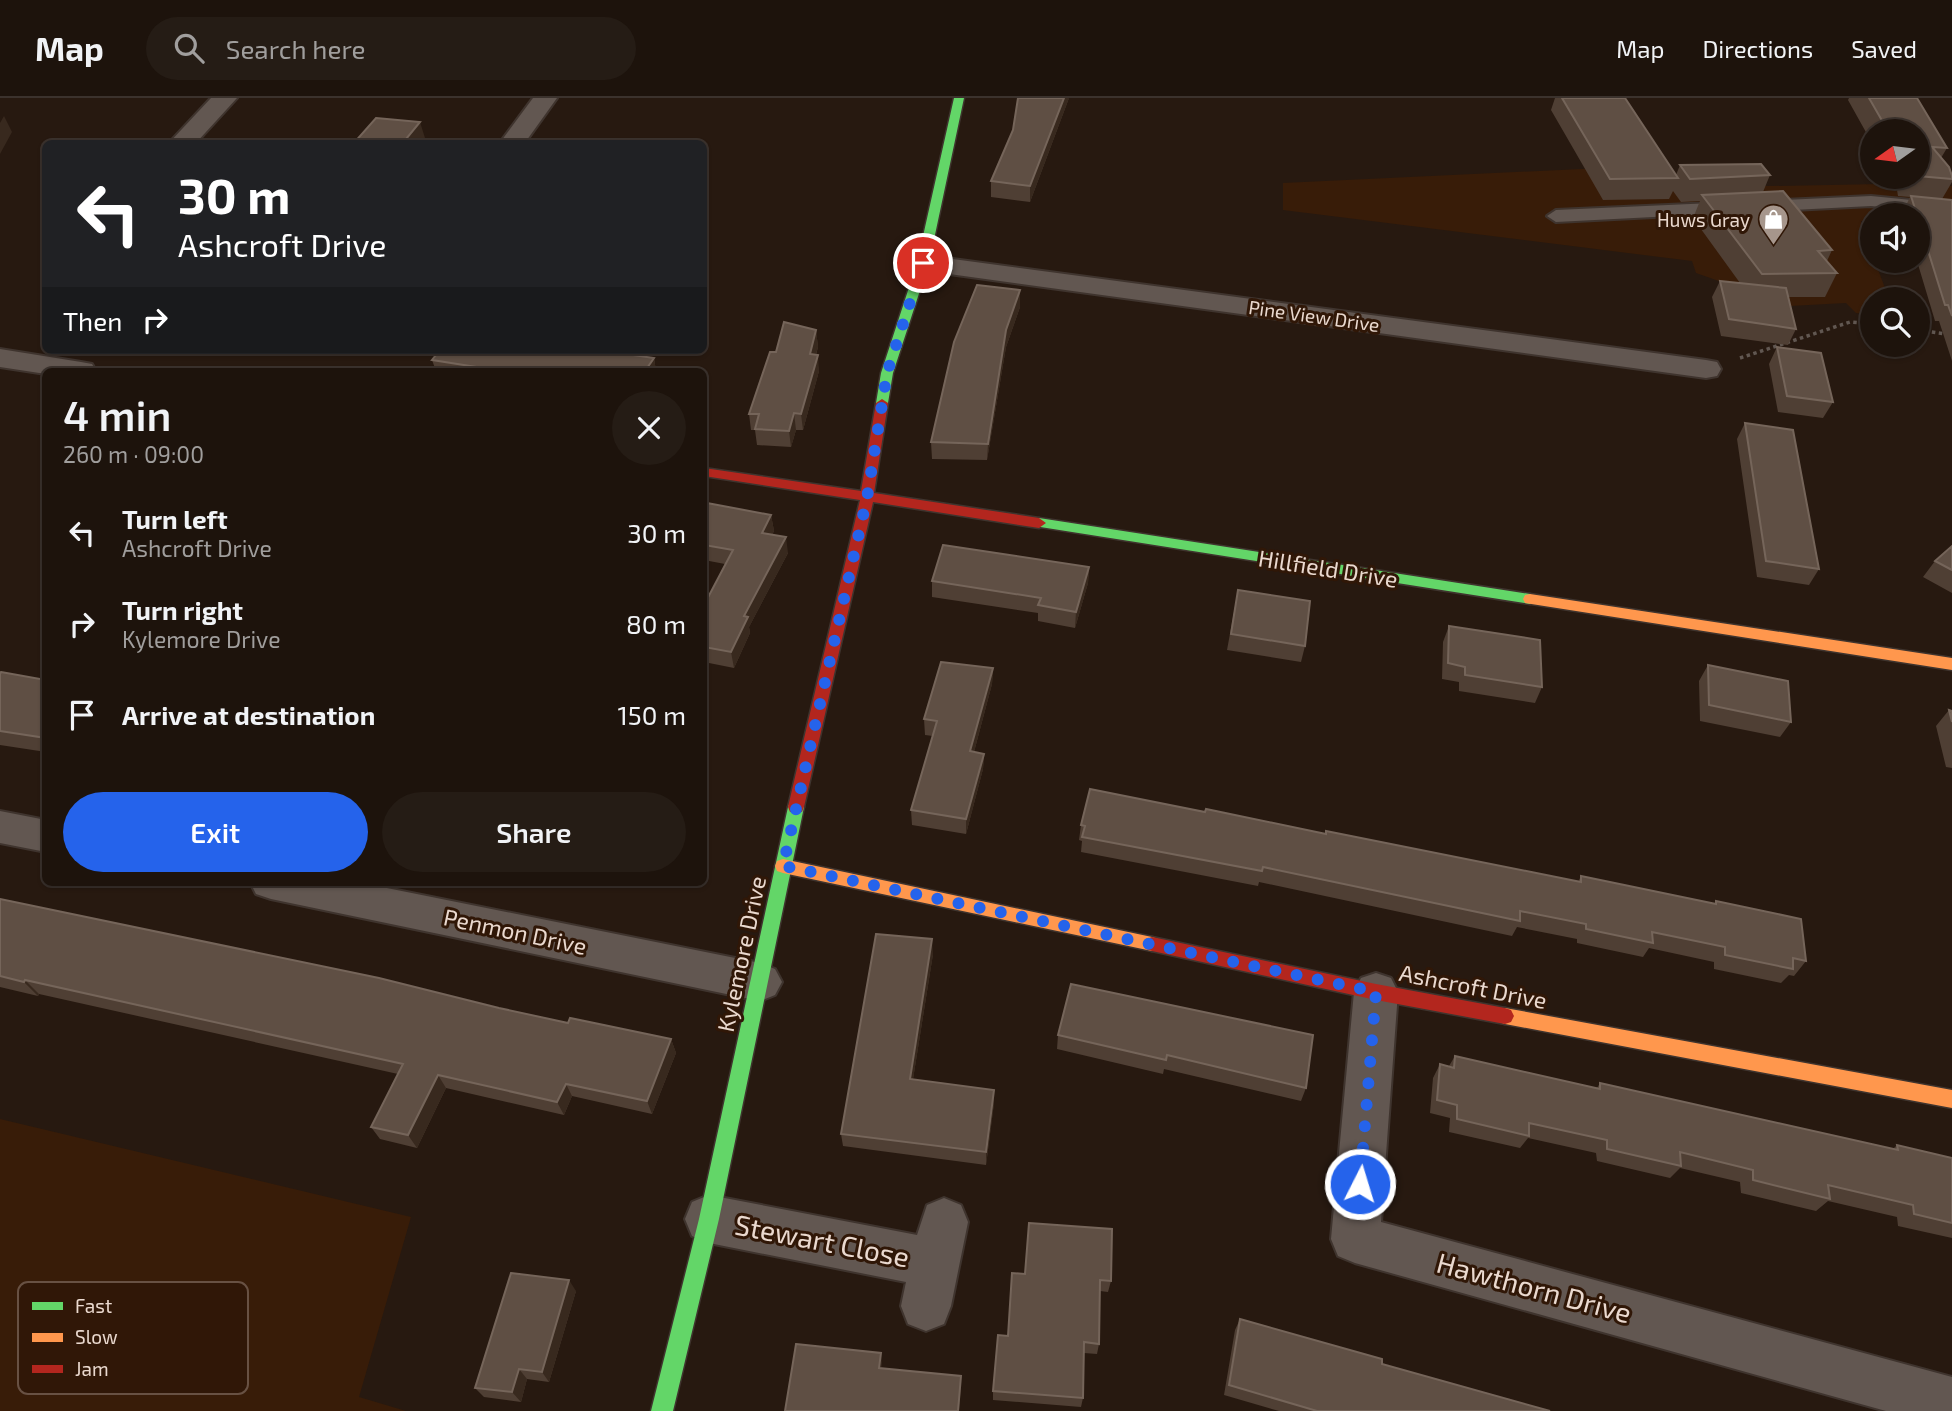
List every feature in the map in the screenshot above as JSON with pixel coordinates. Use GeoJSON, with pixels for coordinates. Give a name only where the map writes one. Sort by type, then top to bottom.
{"type":"FeatureCollection","features":[{"type":"Feature","properties":{"kind":"street"},"geometry":{"type":"LineString","coordinates":[[184,140],[225,98]]}},
{"type":"Feature","properties":{"kind":"street"},"geometry":{"type":"LineString","coordinates":[[514,140],[545,98]]}},
{"type":"Feature","properties":{"kind":"street","name":"Kylemore Drive"},"geometry":{"type":"LineString","coordinates":[[662,1411],[709,1219],[783,866],[867,498],[887,373],[923,263],[959,98]]}},
{"type":"Feature","properties":{"kind":"street","name":"Pine View Drive"},"geometry":{"type":"LineString","coordinates":[[923,263],[1706,369]]}},
{"type":"Feature","properties":{"kind":"street"},"geometry":{"type":"LineString","coordinates":[[0,358],[62,368]]}},
{"type":"Feature","properties":{"kind":"street","name":"Hillfield Drive"},"geometry":{"type":"LineString","coordinates":[[707,472],[1952,664]]}},
{"type":"Feature","properties":{"kind":"street"},"geometry":{"type":"LineString","coordinates":[[0,827],[42,835]]}},
{"type":"Feature","properties":{"kind":"street","name":"Ashcroft Drive"},"geometry":{"type":"LineString","coordinates":[[783,866],[1376,992],[1952,1099]]}},
{"type":"Feature","properties":{"kind":"street","name":"Penmon Drive"},"geometry":{"type":"LineString","coordinates":[[291,886],[760,982]]}},
{"type":"Feature","properties":{"kind":"street","name":"Hawthorn Drive"},"geometry":{"type":"LineString","coordinates":[[1376,992],[1355,1239],[1952,1403]]}},
{"type":"Feature","properties":{"kind":"street","name":"Stewart Close"},"geometry":{"type":"LineString","coordinates":[[709,1219],[935,1264]]}},
{"type":"Feature","properties":{"kind":"lane"},"geometry":{"type":"LineString","coordinates":[[1556,216],[1871,201],[1952,209]]}},
{"type":"Feature","properties":{"kind":"path"},"geometry":{"type":"LineString","coordinates":[[1706,369],[1850,322],[1860,323]]}},
{"type":"Feature","properties":{"kind":"path"},"geometry":{"type":"LineString","coordinates":[[1930,332],[1952,335]]}},
{"type":"Feature","properties":{"kind":"shaded area"},"geometry":{"type":"Polygon","coordinates":[[[1645,166],[1663,188],[1860,184],[1860,189],[1930,189],[1930,183],[1934,183],[1952,186],[1952,232],[1930,221],[1930,203],[1860,203],[1860,273],[1879,273],[1885,287],[1860,287],[1860,314],[1846,303],[1790,306],[1696,273],[1692,261],[1283,210],[1283,183],[1645,166]]]}},
{"type":"Feature","properties":{"kind":"shaded area"},"geometry":{"type":"Polygon","coordinates":[[[0,1119],[411,1217],[359,1397],[406,1411],[0,1411],[0,1119]]]}},
{"type":"Feature","properties":{"kind":"building"},"geometry":{"type":"Polygon","coordinates":[[[1018,98],[1064,98],[1030,186],[991,181],[1013,130],[1018,98]]]}},
{"type":"Feature","properties":{"kind":"building"},"geometry":{"type":"Polygon","coordinates":[[[1562,98],[1625,98],[1678,178],[1610,179],[1562,98]]]}},
{"type":"Feature","properties":{"kind":"building"},"geometry":{"type":"Polygon","coordinates":[[[1869,98],[1917,98],[1930,119],[1881,119],[1869,98]]]}},
{"type":"Feature","properties":{"kind":"building"},"geometry":{"type":"Polygon","coordinates":[[[376,118],[420,122],[405,140],[357,140],[376,118]]]}},
{"type":"Feature","properties":{"kind":"building"},"geometry":{"type":"Polygon","coordinates":[[[1930,120],[1947,148],[1932,147],[1949,167],[1952,179],[1930,177],[1930,120]]]}},
{"type":"Feature","properties":{"kind":"building"},"geometry":{"type":"Polygon","coordinates":[[[1761,164],[1770,175],[1690,179],[1680,165],[1761,164]]]}},
{"type":"Feature","properties":{"kind":"building"},"geometry":{"type":"Polygon","coordinates":[[[1783,191],[1832,250],[1818,251],[1837,273],[1762,274],[1702,195],[1783,191]]]}},
{"type":"Feature","properties":{"kind":"building"},"geometry":{"type":"Polygon","coordinates":[[[1911,196],[1952,200],[1952,316],[1948,305],[1945,305],[1930,257],[1930,203],[1913,203],[1911,196]]]}},
{"type":"Feature","properties":{"kind":"building"},"geometry":{"type":"Polygon","coordinates":[[[1720,281],[1786,288],[1796,329],[1729,319],[1720,281]]]}},
{"type":"Feature","properties":{"kind":"building"},"geometry":{"type":"Polygon","coordinates":[[[977,285],[1020,290],[1006,330],[988,444],[931,442],[954,342],[977,285]]]}},
{"type":"Feature","properties":{"kind":"building"},"geometry":{"type":"Polygon","coordinates":[[[784,322],[816,330],[810,354],[818,355],[801,414],[794,413],[789,431],[755,429],[759,414],[749,414],[770,352],[776,352],[784,322]]]}},
{"type":"Feature","properties":{"kind":"building"},"geometry":{"type":"Polygon","coordinates":[[[1777,347],[1821,353],[1833,402],[1787,396],[1777,347]]]}},
{"type":"Feature","properties":{"kind":"building"},"geometry":{"type":"Polygon","coordinates":[[[437,354],[626,354],[654,358],[647,368],[483,368],[432,360],[437,354]]]}},
{"type":"Feature","properties":{"kind":"building"},"geometry":{"type":"Polygon","coordinates":[[[1745,423],[1793,430],[1819,569],[1766,561],[1745,423]]]}},
{"type":"Feature","properties":{"kind":"building"},"geometry":{"type":"Polygon","coordinates":[[[707,503],[771,515],[762,533],[786,537],[744,616],[748,617],[731,652],[707,648],[707,599],[733,550],[707,546],[707,503]]]}},
{"type":"Feature","properties":{"kind":"building"},"geometry":{"type":"Polygon","coordinates":[[[943,545],[1089,567],[1076,612],[1038,605],[1041,598],[932,581],[943,545]]]}},
{"type":"Feature","properties":{"kind":"building"},"geometry":{"type":"Polygon","coordinates":[[[1952,546],[1952,570],[1935,561],[1952,546]]]}},
{"type":"Feature","properties":{"kind":"building"},"geometry":{"type":"Polygon","coordinates":[[[1238,590],[1310,601],[1305,646],[1231,634],[1238,590]]]}},
{"type":"Feature","properties":{"kind":"building"},"geometry":{"type":"Polygon","coordinates":[[[1449,626],[1540,640],[1542,687],[1465,675],[1465,667],[1448,663],[1449,626]]]}},
{"type":"Feature","properties":{"kind":"building"},"geometry":{"type":"Polygon","coordinates":[[[941,662],[993,668],[970,751],[984,754],[966,819],[911,810],[937,721],[924,719],[941,662]]]}},
{"type":"Feature","properties":{"kind":"building"},"geometry":{"type":"Polygon","coordinates":[[[1708,665],[1788,681],[1791,722],[1709,705],[1708,665]]]}},
{"type":"Feature","properties":{"kind":"building"},"geometry":{"type":"Polygon","coordinates":[[[1,672],[42,679],[42,737],[0,731],[1,672]]]}},
{"type":"Feature","properties":{"kind":"building"},"geometry":{"type":"Polygon","coordinates":[[[1090,789],[1326,834],[1326,831],[1581,882],[1581,876],[1801,919],[1806,961],[1793,958],[1793,969],[1725,955],[1725,947],[1652,932],[1653,943],[1586,929],[1586,924],[1520,911],[1520,921],[1263,867],[1262,871],[1082,837],[1085,826],[1081,825],[1090,789]]]}},
{"type":"Feature","properties":{"kind":"building"},"geometry":{"type":"Polygon","coordinates":[[[0,899],[379,978],[568,1023],[570,1018],[671,1039],[647,1101],[566,1084],[557,1102],[438,1075],[408,1135],[371,1127],[403,1064],[0,976],[0,899]]]}},
{"type":"Feature","properties":{"kind":"building"},"geometry":{"type":"Polygon","coordinates":[[[876,934],[932,939],[910,1079],[994,1090],[986,1152],[841,1134],[876,934]]]}},
{"type":"Feature","properties":{"kind":"building"},"geometry":{"type":"Polygon","coordinates":[[[1071,984],[1313,1035],[1306,1088],[1167,1055],[1166,1060],[1058,1035],[1071,984]]]}},
{"type":"Feature","properties":{"kind":"building"},"geometry":{"type":"Polygon","coordinates":[[[1455,1056],[1600,1089],[1600,1083],[1898,1150],[1897,1145],[1952,1158],[1952,1223],[1914,1214],[1913,1205],[1828,1185],[1830,1199],[1753,1180],[1753,1170],[1680,1152],[1681,1166],[1607,1149],[1607,1140],[1529,1123],[1529,1136],[1457,1119],[1457,1105],[1437,1100],[1440,1064],[1454,1068],[1455,1056]]]}},
{"type":"Feature","properties":{"kind":"building"},"geometry":{"type":"Polygon","coordinates":[[[1029,1223],[1112,1229],[1111,1281],[1100,1280],[1099,1344],[1084,1342],[1083,1398],[993,1391],[998,1335],[1008,1336],[1012,1273],[1025,1274],[1029,1223]]]}},
{"type":"Feature","properties":{"kind":"building"},"geometry":{"type":"Polygon","coordinates":[[[511,1273],[569,1280],[542,1372],[519,1369],[512,1392],[475,1388],[511,1273]]]}},
{"type":"Feature","properties":{"kind":"building"},"geometry":{"type":"Polygon","coordinates":[[[1240,1319],[1382,1359],[1382,1364],[1550,1411],[1317,1411],[1229,1385],[1240,1319]]]}},
{"type":"Feature","properties":{"kind":"building"},"geometry":{"type":"Polygon","coordinates":[[[796,1344],[881,1353],[879,1368],[961,1376],[958,1411],[785,1411],[796,1344]]]}},
{"type":"Feature","properties":{"kind":"traffic: fast"},"geometry":{"type":"LineString","coordinates":[[882,403],[887,373],[923,263],[959,98]]}},
{"type":"Feature","properties":{"kind":"traffic: fast"},"geometry":{"type":"LineString","coordinates":[[1039,523],[1530,599]]}},
{"type":"Feature","properties":{"kind":"traffic: fast"},"geometry":{"type":"LineString","coordinates":[[662,1411],[709,1219],[796,807]]}},
{"type":"Feature","properties":{"kind":"traffic: slow"},"geometry":{"type":"LineString","coordinates":[[1530,599],[1952,664]]}},
{"type":"Feature","properties":{"kind":"traffic: slow"},"geometry":{"type":"LineString","coordinates":[[783,866],[1152,944]]}},
{"type":"Feature","properties":{"kind":"traffic: slow"},"geometry":{"type":"LineString","coordinates":[[1505,1016],[1952,1099]]}},
{"type":"Feature","properties":{"kind":"traffic: jam"},"geometry":{"type":"LineString","coordinates":[[796,807],[867,498],[882,403]]}},
{"type":"Feature","properties":{"kind":"traffic: jam"},"geometry":{"type":"LineString","coordinates":[[707,472],[1039,523]]}},
{"type":"Feature","properties":{"kind":"traffic: jam"},"geometry":{"type":"LineString","coordinates":[[1152,944],[1376,992],[1505,1016]]}},
{"type":"Feature","properties":{"kind":"place","name":"Huws Gray"},"geometry":{"type":"Point","coordinates":[1773,247]}},
{"type":"Feature","properties":{"kind":"route"},"geometry":{"type":"LineString","coordinates":[[923,263],[887,373],[867,498],[783,866],[1376,992],[1360,1184]]}}]}
